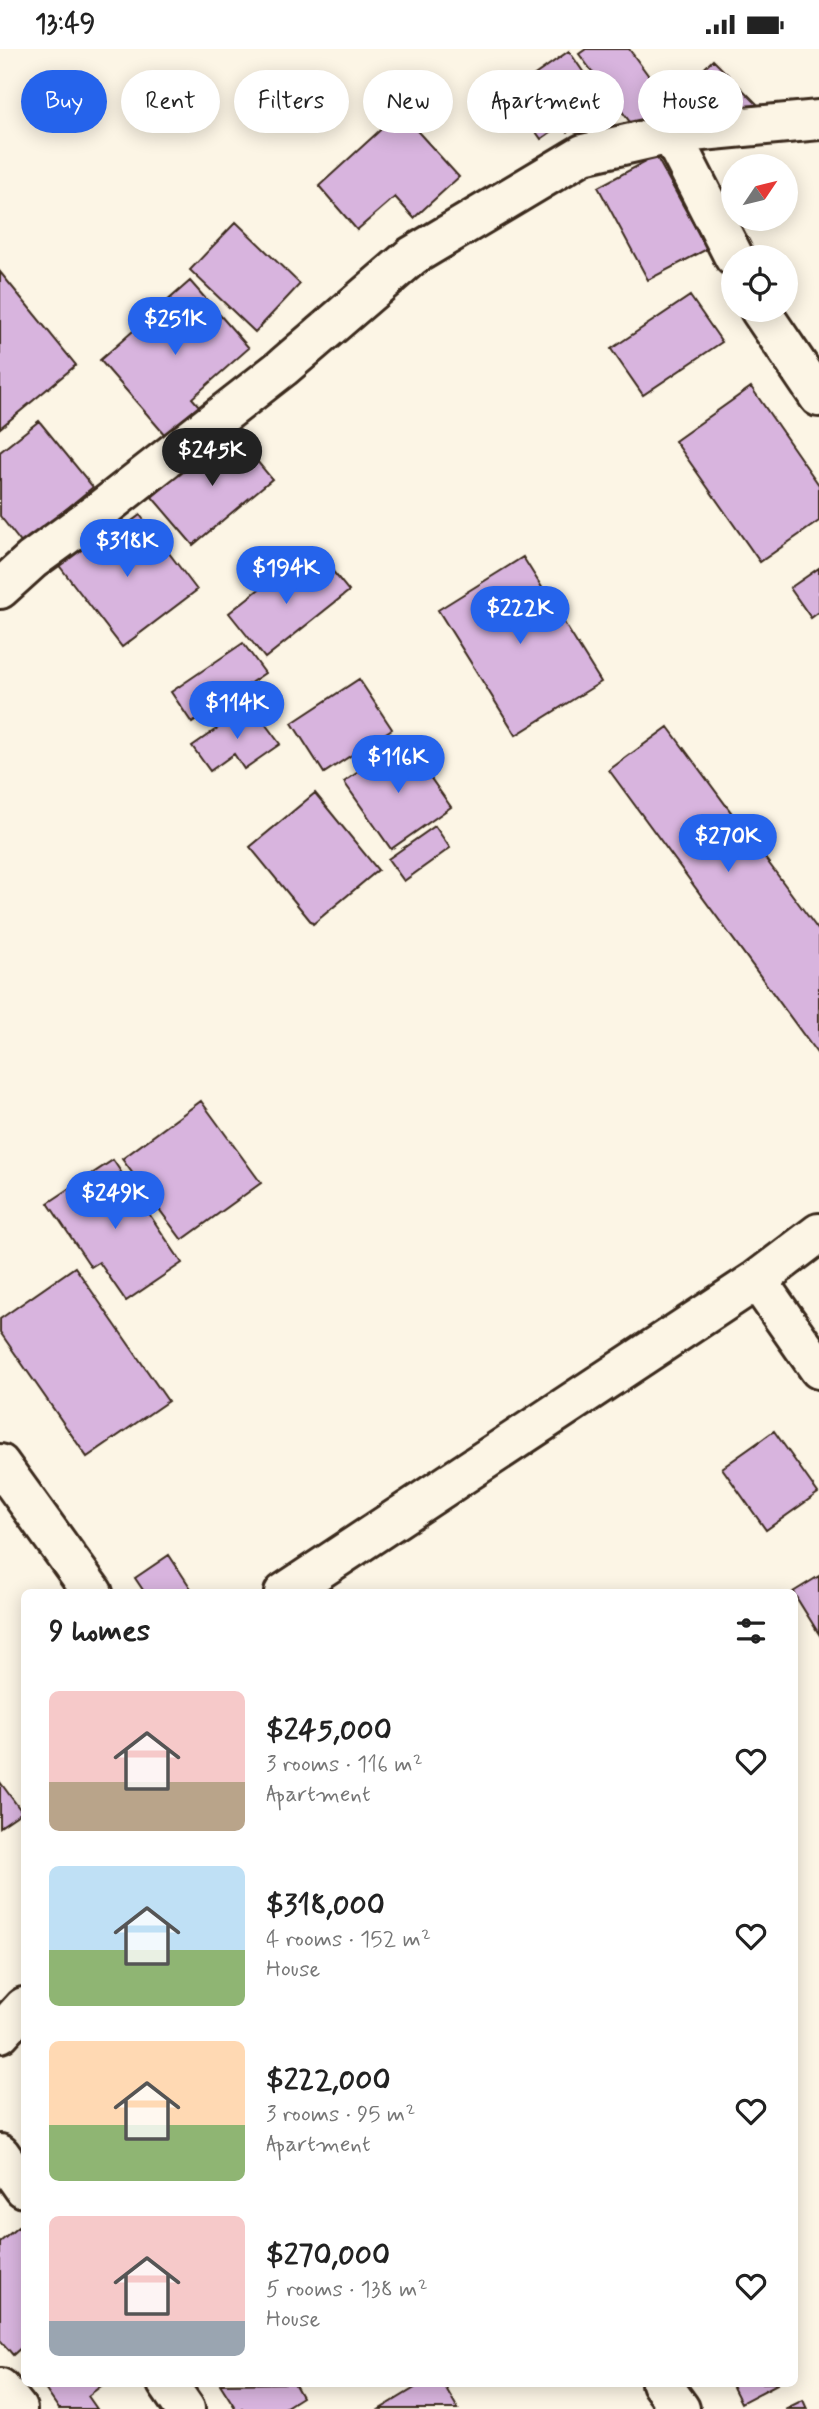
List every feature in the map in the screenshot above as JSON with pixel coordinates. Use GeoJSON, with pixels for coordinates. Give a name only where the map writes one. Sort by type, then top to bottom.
{"type":"FeatureCollection","features":[{"type":"Feature","properties":{"kind":"street"},"geometry":{"type":"LineString","coordinates":[[0,589],[32,560],[98,512],[282,368],[412,256],[583,155],[671,134],[819,120]]}},
{"type":"Feature","properties":{"kind":"street"},"geometry":{"type":"LineString","coordinates":[[671,134],[728,245]]}},
{"type":"Feature","properties":{"kind":"street"},"geometry":{"type":"LineString","coordinates":[[768,322],[819,397]]}},
{"type":"Feature","properties":{"kind":"street"},"geometry":{"type":"LineString","coordinates":[[290,1589],[757,1280],[819,1233]]}},
{"type":"Feature","properties":{"kind":"street"},"geometry":{"type":"LineString","coordinates":[[757,1280],[819,1369]]}},
{"type":"Feature","properties":{"kind":"street"},"geometry":{"type":"LineString","coordinates":[[0,1464],[90,1589]]}},
{"type":"Feature","properties":{"kind":"street"},"geometry":{"type":"LineString","coordinates":[[0,2033],[21,2010]]}},
{"type":"Feature","properties":{"kind":"street"},"geometry":{"type":"LineString","coordinates":[[0,2154],[21,2184]]}},
{"type":"Feature","properties":{"kind":"street"},"geometry":{"type":"LineString","coordinates":[[170,2387],[185,2409]]}},
{"type":"Feature","properties":{"kind":"street"},"geometry":{"type":"LineString","coordinates":[[664,2387],[680,2409]]}},
{"type":"Feature","properties":{"kind":"street"},"geometry":{"type":"LineString","coordinates":[[0,2388],[17,2409]]}},
{"type":"Feature","properties":{"kind":"building"},"geometry":{"type":"Polygon","coordinates":[[[586,49],[629,49],[644,70],[638,70],[638,122],[633,126],[624,114],[624,70],[591,70],[579,54],[586,49]]]}},
{"type":"Feature","properties":{"kind":"building"},"geometry":{"type":"Polygon","coordinates":[[[569,51],[582,70],[542,70],[569,51]]]}},
{"type":"Feature","properties":{"kind":"building"},"geometry":{"type":"Polygon","coordinates":[[[713,60],[723,70],[703,70],[713,60]]]}},
{"type":"Feature","properties":{"kind":"building"},"geometry":{"type":"Polygon","coordinates":[[[743,90],[773,120],[743,125],[743,90]]]}},
{"type":"Feature","properties":{"kind":"building"},"geometry":{"type":"Polygon","coordinates":[[[377,133],[419,133],[459,177],[414,218],[395,197],[357,230],[319,186],[377,133]]]}},
{"type":"Feature","properties":{"kind":"building"},"geometry":{"type":"Polygon","coordinates":[[[537,133],[550,133],[541,139],[537,133]]]}},
{"type":"Feature","properties":{"kind":"building"},"geometry":{"type":"Polygon","coordinates":[[[656,156],[707,249],[648,280],[598,187],[656,156]]]}},
{"type":"Feature","properties":{"kind":"building"},"geometry":{"type":"Polygon","coordinates":[[[236,222],[300,284],[255,332],[190,270],[236,222]]]}},
{"type":"Feature","properties":{"kind":"building"},"geometry":{"type":"Polygon","coordinates":[[[0,272],[76,365],[0,428],[0,272]]]}},
{"type":"Feature","properties":{"kind":"building"},"geometry":{"type":"Polygon","coordinates":[[[190,281],[249,348],[192,398],[199,406],[165,435],[100,360],[190,281]]]}},
{"type":"Feature","properties":{"kind":"building"},"geometry":{"type":"Polygon","coordinates":[[[690,296],[722,342],[643,395],[611,349],[690,296]]]}},
{"type":"Feature","properties":{"kind":"building"},"geometry":{"type":"Polygon","coordinates":[[[751,387],[819,485],[819,521],[760,562],[675,441],[751,387]]]}},
{"type":"Feature","properties":{"kind":"building"},"geometry":{"type":"Polygon","coordinates":[[[39,421],[93,487],[23,545],[0,516],[0,452],[39,421]]]}},
{"type":"Feature","properties":{"kind":"building"},"geometry":{"type":"Polygon","coordinates":[[[231,430],[272,479],[193,545],[152,497],[231,430]]]}},
{"type":"Feature","properties":{"kind":"building"},"geometry":{"type":"Polygon","coordinates":[[[140,515],[197,590],[122,647],[54,559],[83,536],[93,550],[140,515]]]}},
{"type":"Feature","properties":{"kind":"building"},"geometry":{"type":"Polygon","coordinates":[[[523,557],[601,682],[516,735],[438,610],[523,557]]]}},
{"type":"Feature","properties":{"kind":"building"},"geometry":{"type":"Polygon","coordinates":[[[297,559],[315,582],[331,569],[349,591],[265,658],[229,613],[297,559]]]}},
{"type":"Feature","properties":{"kind":"building"},"geometry":{"type":"Polygon","coordinates":[[[819,568],[819,612],[811,618],[790,588],[819,568]]]}},
{"type":"Feature","properties":{"kind":"building"},"geometry":{"type":"Polygon","coordinates":[[[243,643],[265,673],[192,723],[171,692],[243,643]]]}},
{"type":"Feature","properties":{"kind":"building"},"geometry":{"type":"Polygon","coordinates":[[[359,679],[392,729],[324,773],[292,723],[359,679]]]}},
{"type":"Feature","properties":{"kind":"building"},"geometry":{"type":"Polygon","coordinates":[[[251,705],[280,744],[244,769],[234,754],[210,771],[192,746],[251,705]]]}},
{"type":"Feature","properties":{"kind":"building"},"geometry":{"type":"Polygon","coordinates":[[[668,727],[819,931],[819,1056],[609,770],[668,727]]]}},
{"type":"Feature","properties":{"kind":"building"},"geometry":{"type":"Polygon","coordinates":[[[404,740],[451,807],[391,849],[344,782],[404,740]]]}},
{"type":"Feature","properties":{"kind":"building"},"geometry":{"type":"Polygon","coordinates":[[[315,793],[378,870],[313,924],[250,847],[315,793]]]}},
{"type":"Feature","properties":{"kind":"building"},"geometry":{"type":"Polygon","coordinates":[[[435,826],[450,848],[404,881],[388,859],[435,826]]]}},
{"type":"Feature","properties":{"kind":"building"},"geometry":{"type":"Polygon","coordinates":[[[201,1101],[261,1183],[182,1240],[122,1159],[201,1101]]]}},
{"type":"Feature","properties":{"kind":"building"},"geometry":{"type":"Polygon","coordinates":[[[113,1160],[182,1263],[126,1301],[99,1262],[91,1267],[48,1203],[113,1160]]]}},
{"type":"Feature","properties":{"kind":"building"},"geometry":{"type":"Polygon","coordinates":[[[75,1267],[168,1401],[87,1457],[0,1332],[0,1319],[75,1267]]]}},
{"type":"Feature","properties":{"kind":"building"},"geometry":{"type":"Polygon","coordinates":[[[774,1431],[818,1493],[766,1530],[722,1468],[774,1431]]]}},
{"type":"Feature","properties":{"kind":"building"},"geometry":{"type":"Polygon","coordinates":[[[169,1555],[191,1589],[142,1589],[135,1578],[169,1555]]]}},
{"type":"Feature","properties":{"kind":"building"},"geometry":{"type":"Polygon","coordinates":[[[819,1576],[819,1634],[798,1600],[798,1589],[819,1576]]]}},
{"type":"Feature","properties":{"kind":"building"},"geometry":{"type":"Polygon","coordinates":[[[0,1782],[21,1813],[0,1827],[0,1782]]]}},
{"type":"Feature","properties":{"kind":"building"},"geometry":{"type":"Polygon","coordinates":[[[18,2227],[21,2230],[21,2348],[13,2355],[0,2340],[0,2242],[18,2227]]]}},
{"type":"Feature","properties":{"kind":"building"},"geometry":{"type":"Polygon","coordinates":[[[44,2387],[100,2387],[88,2396],[97,2409],[59,2409],[44,2387]]]}},
{"type":"Feature","properties":{"kind":"building"},"geometry":{"type":"Polygon","coordinates":[[[222,2387],[296,2387],[302,2397],[283,2409],[236,2409],[222,2387]]]}},
{"type":"Feature","properties":{"kind":"building"},"geometry":{"type":"Polygon","coordinates":[[[416,2387],[445,2387],[458,2409],[380,2409],[416,2387]]]}},
{"type":"Feature","properties":{"kind":"building"},"geometry":{"type":"Polygon","coordinates":[[[733,2387],[771,2387],[741,2403],[733,2387]]]}},
{"type":"Feature","properties":{"kind":"building"},"geometry":{"type":"Polygon","coordinates":[[[803,2400],[807,2409],[785,2409],[803,2400]]]}}]}
